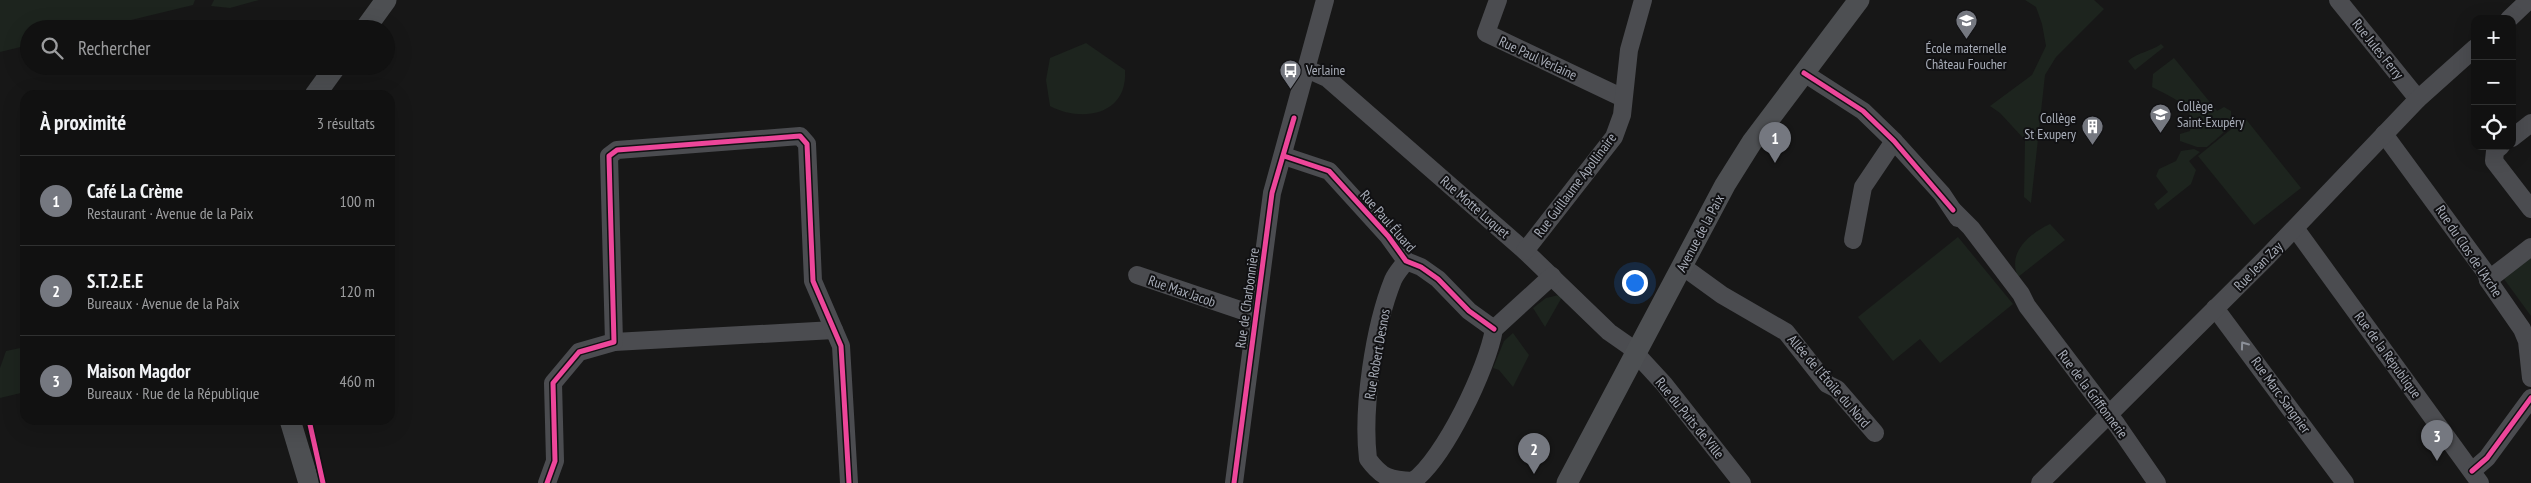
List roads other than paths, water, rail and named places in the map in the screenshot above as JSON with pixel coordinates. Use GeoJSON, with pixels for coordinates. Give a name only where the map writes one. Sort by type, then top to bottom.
{"type":"FeatureCollection","features":[{"type":"Feature","properties":{"kind":"main road"},"geometry":{"type":"LineString","coordinates":[[372,20],[386,0]]}},
{"type":"Feature","properties":{"kind":"main road","name":"Avenue de la Paix"},"geometry":{"type":"LineString","coordinates":[[1567,483],[1725,186],[1752,142],[1859,0]]}},
{"type":"Feature","properties":{"kind":"main road"},"geometry":{"type":"LineString","coordinates":[[319,90],[329,75]]}},
{"type":"Feature","properties":{"kind":"main road"},"geometry":{"type":"LineString","coordinates":[[292,425],[309,483]]}},
{"type":"Feature","properties":{"kind":"street","name":"Rue de Charbonnière"},"geometry":{"type":"LineString","coordinates":[[1234,483],[1272,193],[1284,156],[1325,0]]}},
{"type":"Feature","properties":{"kind":"street","name":"Rue Paul Verlaine"},"geometry":{"type":"LineString","coordinates":[[1498,0],[1486,33],[1623,98]]}},
{"type":"Feature","properties":{"kind":"street","name":"Rue Guillaume Apollinaire"},"geometry":{"type":"LineString","coordinates":[[1525,251],[1614,137],[1622,115],[1630,50],[1643,0]]}},
{"type":"Feature","properties":{"kind":"street","name":"Rue Jules Ferry"},"geometry":{"type":"LineString","coordinates":[[2338,0],[2418,98]]}},
{"type":"Feature","properties":{"kind":"street"},"geometry":{"type":"LineString","coordinates":[[2513,15],[2530,0]]}},
{"type":"Feature","properties":{"kind":"street","name":"Rue Jean Zay"},"geometry":{"type":"LineString","coordinates":[[2040,483],[2295,228],[2418,98],[2471,52]]}},
{"type":"Feature","properties":{"kind":"street","name":"Rue Motte Luquet"},"geometry":{"type":"LineString","coordinates":[[1307,69],[1327,78],[1525,251],[1608,332],[1629,346],[1636,355]]}},
{"type":"Feature","properties":{"kind":"street","name":"Rue de la Griffonnerie"},"geometry":{"type":"LineString","coordinates":[[1804,73],[1863,111],[1894,141],[1971,228],[2022,294],[2027,306],[2157,483]]}},
{"type":"Feature","properties":{"kind":"street"},"geometry":{"type":"LineString","coordinates":[[2516,135],[2531,123]]}},
{"type":"Feature","properties":{"kind":"street","name":"Rue du Clos de l'Arche"},"geometry":{"type":"LineString","coordinates":[[2384,134],[2486,273],[2488,280],[2522,329],[2528,341],[2531,378]]}},
{"type":"Feature","properties":{"kind":"street"},"geometry":{"type":"LineString","coordinates":[[614,342],[609,156],[617,150],[800,136],[808,144],[813,281],[841,346],[849,483]]}},
{"type":"Feature","properties":{"kind":"street"},"geometry":{"type":"LineString","coordinates":[[1853,240],[1863,187],[1894,141]]}},
{"type":"Feature","properties":{"kind":"street"},"geometry":{"type":"LineString","coordinates":[[2496,150],[2494,161],[2531,209]]}},
{"type":"Feature","properties":{"kind":"street","name":"Rue Paul Éluard"},"geometry":{"type":"LineString","coordinates":[[1284,156],[1329,170],[1388,236],[1406,261],[1421,267],[1438,279],[1470,311],[1494,329]]}},
{"type":"Feature","properties":{"kind":"street","name":"Rue de la République"},"geometry":{"type":"LineString","coordinates":[[2295,228],[2476,477]]}},
{"type":"Feature","properties":{"kind":"street"},"geometry":{"type":"LineString","coordinates":[[2488,280],[2531,247]]}},
{"type":"Feature","properties":{"kind":"street","name":"Rue Robert Desnos"},"geometry":{"type":"LineString","coordinates":[[1406,261],[1394,279],[1380,322],[1369,392],[1368,459],[1381,474],[1389,478],[1414,482],[1424,473],[1478,381],[1491,348],[1494,329]]}},
{"type":"Feature","properties":{"kind":"street","name":"Allée de l'Étoile du Nord"},"geometry":{"type":"LineString","coordinates":[[1682,266],[1722,295],[1786,332],[1827,384],[1837,389],[1874,433]]}},
{"type":"Feature","properties":{"kind":"street","name":"Rue Max Jacob"},"geometry":{"type":"LineString","coordinates":[[1137,275],[1255,315]]}},
{"type":"Feature","properties":{"kind":"street"},"geometry":{"type":"LineString","coordinates":[[1494,329],[1552,276]]}},
{"type":"Feature","properties":{"kind":"street","name":"Rue Marc Sangnier"},"geometry":{"type":"LineString","coordinates":[[2215,308],[2345,483]]}},
{"type":"Feature","properties":{"kind":"street"},"geometry":{"type":"LineString","coordinates":[[547,483],[555,461],[553,383],[579,352],[614,342],[834,330]]}},
{"type":"Feature","properties":{"kind":"street","name":"Rue du Puits de Ville"},"geometry":{"type":"LineString","coordinates":[[1636,355],[1664,384],[1742,483]]}},
{"type":"Feature","properties":{"kind":"street"},"geometry":{"type":"LineString","coordinates":[[2476,477],[2487,458],[2531,398]]}},
{"type":"Feature","properties":{"kind":"place","name":"École maternelle Château Foucher"},"geometry":{"type":"Point","coordinates":[1966,39]}},
{"type":"Feature","properties":{"kind":"place","name":"Verlaine"},"geometry":{"type":"Point","coordinates":[1290,89]}},
{"type":"Feature","properties":{"kind":"place","name":"Collège Saint-Exupéry"},"geometry":{"type":"Point","coordinates":[2161,133]}},
{"type":"Feature","properties":{"kind":"place","name":"Collège St Exupery"},"geometry":{"type":"Point","coordinates":[2092,145]}},
{"type":"Feature","properties":{"kind":"place","name":"Café La Crème"},"geometry":{"type":"Point","coordinates":[1775,163]}},
{"type":"Feature","properties":{"kind":"place","name":"Maison Magdor"},"geometry":{"type":"Point","coordinates":[2437,461]}},
{"type":"Feature","properties":{"kind":"place","name":"S.T.2.E.E"},"geometry":{"type":"Point","coordinates":[1534,474]}}]}
